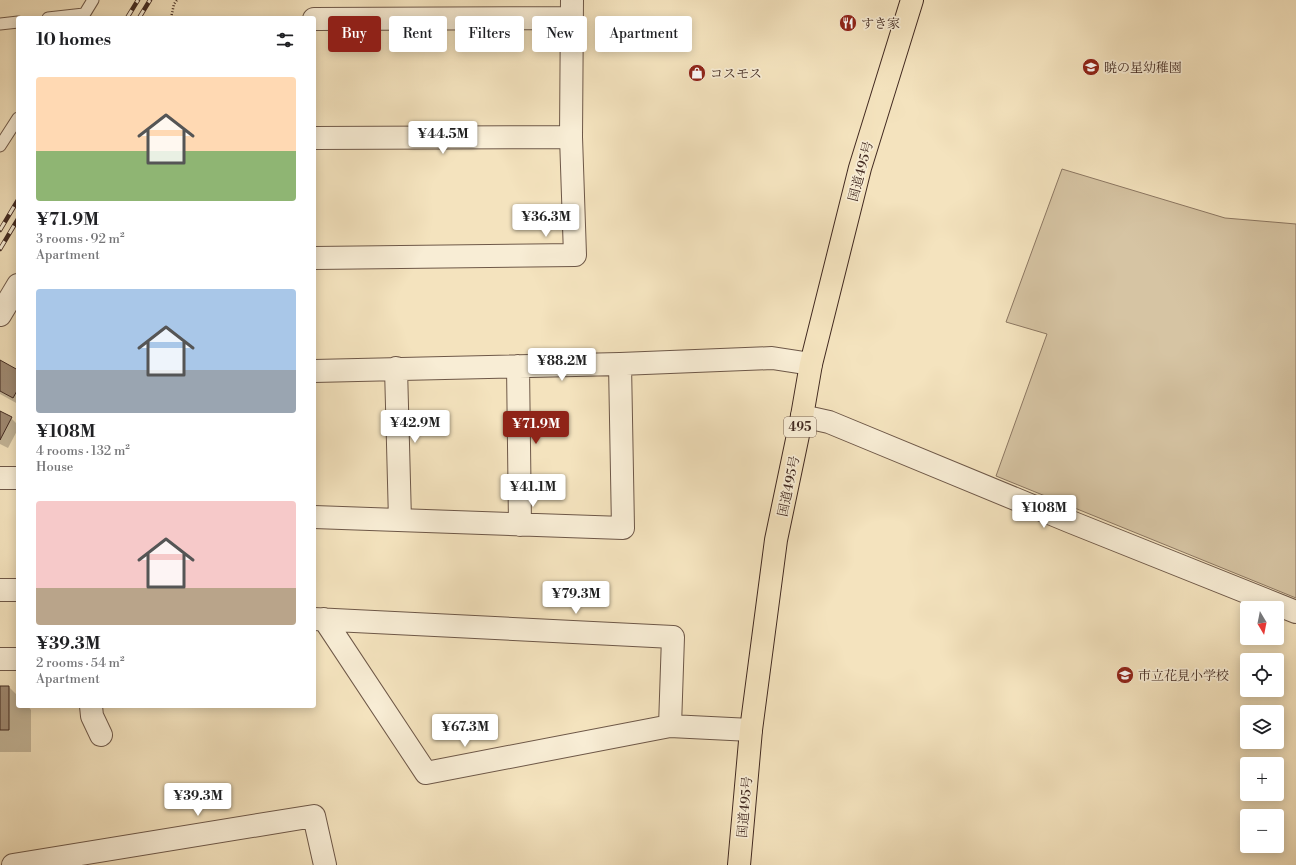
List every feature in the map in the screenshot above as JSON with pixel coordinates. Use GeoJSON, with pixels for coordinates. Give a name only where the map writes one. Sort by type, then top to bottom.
{"type":"FeatureCollection","features":[{"type":"Feature","properties":{"kind":"highway","name":"国道495号"},"geometry":{"type":"LineString","coordinates":[[738,865],[750,730],[776,540],[812,364],[860,168],[912,0]]}},
{"type":"Feature","properties":{"kind":"street"},"geometry":{"type":"LineString","coordinates":[[316,19],[572,9],[571,137],[575,255],[316,258]]}},
{"type":"Feature","properties":{"kind":"street"},"geometry":{"type":"LineString","coordinates":[[316,138],[571,137]]}},
{"type":"Feature","properties":{"kind":"street"},"geometry":{"type":"LineString","coordinates":[[0,315],[16,288]]}},
{"type":"Feature","properties":{"kind":"street"},"geometry":{"type":"LineString","coordinates":[[316,370],[620,364],[772,358],[812,364]]}},
{"type":"Feature","properties":{"kind":"street"},"geometry":{"type":"LineString","coordinates":[[316,517],[623,528],[620,364]]}},
{"type":"Feature","properties":{"kind":"street"},"geometry":{"type":"LineString","coordinates":[[518,366],[520,525]]}},
{"type":"Feature","properties":{"kind":"street"},"geometry":{"type":"LineString","coordinates":[[396,368],[400,520]]}},
{"type":"Feature","properties":{"kind":"street"},"geometry":{"type":"LineString","coordinates":[[802,416],[828,422],[1070,522],[1296,612]]}},
{"type":"Feature","properties":{"kind":"street"},"geometry":{"type":"LineString","coordinates":[[0,478],[16,478]]}},
{"type":"Feature","properties":{"kind":"street"},"geometry":{"type":"LineString","coordinates":[[0,590],[16,590]]}},
{"type":"Feature","properties":{"kind":"street"},"geometry":{"type":"LineString","coordinates":[[319,619],[426,773],[670,726],[750,730]]}},
{"type":"Feature","properties":{"kind":"street"},"geometry":{"type":"LineString","coordinates":[[319,619],[673,637],[670,726]]}},
{"type":"Feature","properties":{"kind":"street"},"geometry":{"type":"LineString","coordinates":[[0,659],[16,659]]}},
{"type":"Feature","properties":{"kind":"street"},"geometry":{"type":"LineString","coordinates":[[91,708],[92,716],[101,735]]}},
{"type":"Feature","properties":{"kind":"street"},"geometry":{"type":"LineString","coordinates":[[22,864],[314,816],[325,865]]}},
{"type":"Feature","properties":{"kind":"lane"},"geometry":{"type":"LineString","coordinates":[[83,16],[93,0]]}},
{"type":"Feature","properties":{"kind":"lane"},"geometry":{"type":"LineString","coordinates":[[0,24],[16,22]]}},
{"type":"Feature","properties":{"kind":"lane"},"geometry":{"type":"LineString","coordinates":[[0,146],[16,121]]}},
{"type":"Feature","properties":{"kind":"path"},"geometry":{"type":"LineString","coordinates":[[171,16],[174,4],[177,0]]}},
{"type":"Feature","properties":{"kind":"shaded area"},"geometry":{"type":"Polygon","coordinates":[[[1062,169],[1225,218],[1296,224],[1296,598],[996,476],[1047,334],[1006,322],[1062,169]]]}},
{"type":"Feature","properties":{"kind":"building"},"geometry":{"type":"Polygon","coordinates":[[[0,360],[16,369],[16,393],[13,398],[0,391],[0,360]]]}},
{"type":"Feature","properties":{"kind":"building"},"geometry":{"type":"Polygon","coordinates":[[[0,411],[12,417],[0,440],[0,411]]]}},
{"type":"Feature","properties":{"kind":"building"},"geometry":{"type":"Polygon","coordinates":[[[0,686],[9,686],[9,730],[0,730],[0,686]]]}},
{"type":"Feature","properties":{"kind":"railway"},"geometry":{"type":"LineString","coordinates":[[128,16],[138,0]]}},
{"type":"Feature","properties":{"kind":"railway"},"geometry":{"type":"LineString","coordinates":[[140,16],[150,0]]}},
{"type":"Feature","properties":{"kind":"railway"},"geometry":{"type":"LineString","coordinates":[[0,230],[16,203]]}},
{"type":"Feature","properties":{"kind":"railway"},"geometry":{"type":"LineString","coordinates":[[0,249],[16,222]]}},
{"type":"Feature","properties":{"kind":"place","name":"すき家"},"geometry":{"type":"Point","coordinates":[848,23]}},
{"type":"Feature","properties":{"kind":"place","name":"暁の星幼稚園"},"geometry":{"type":"Point","coordinates":[1091,67]}},
{"type":"Feature","properties":{"kind":"place","name":"コスモス"},"geometry":{"type":"Point","coordinates":[697,73]}},
{"type":"Feature","properties":{"kind":"place","name":"市立花見小学校"},"geometry":{"type":"Point","coordinates":[1125,675]}}]}
